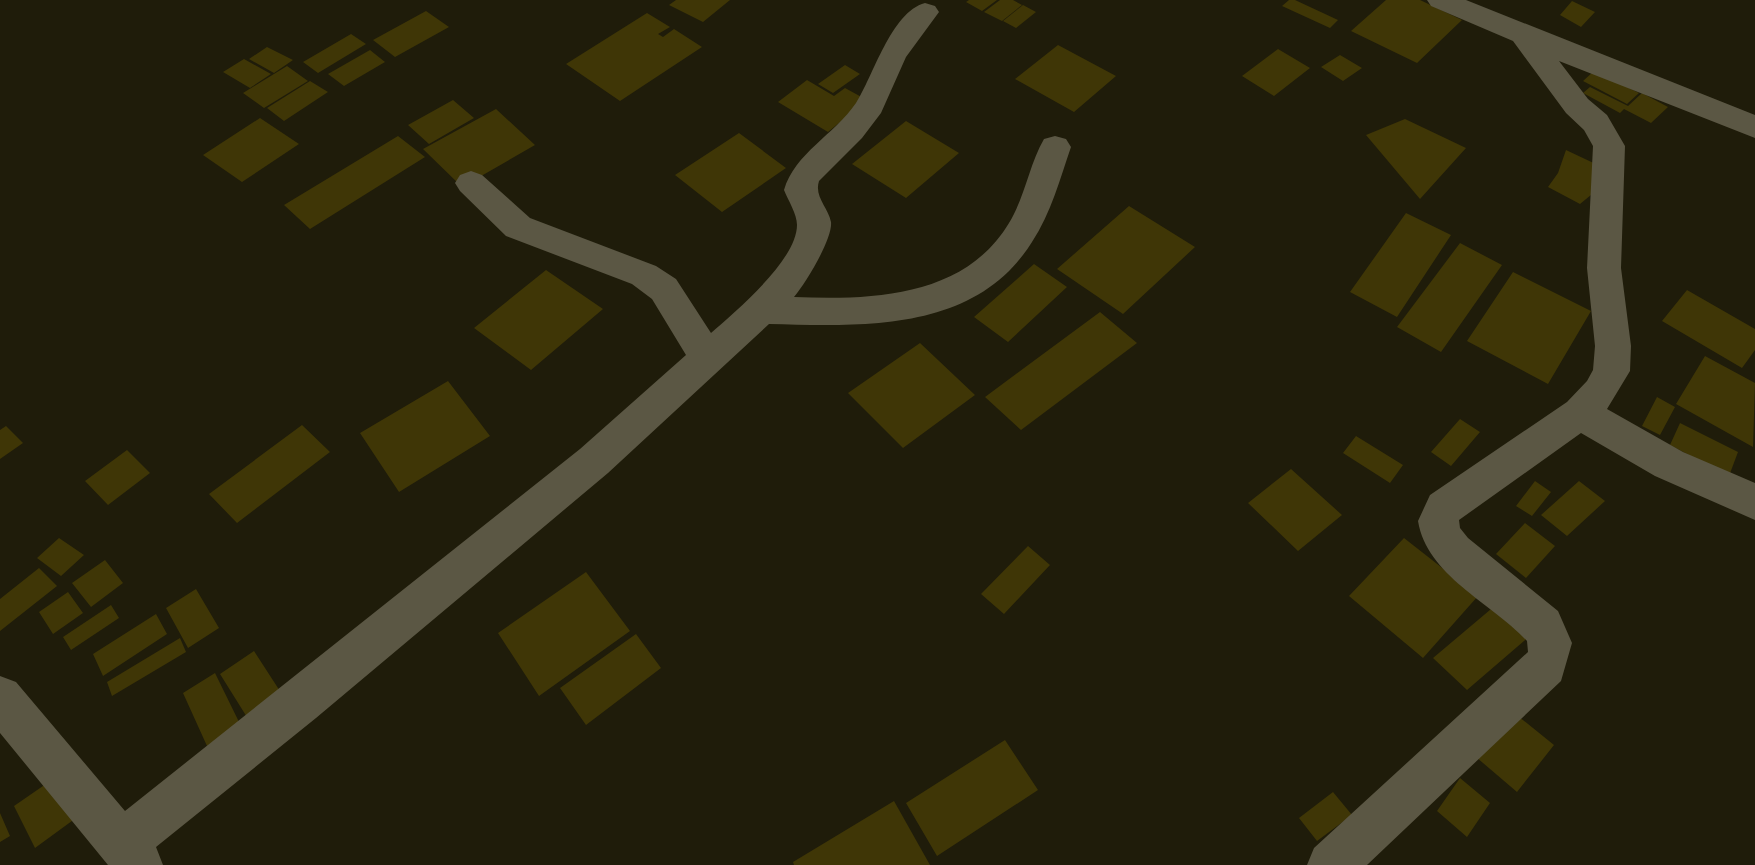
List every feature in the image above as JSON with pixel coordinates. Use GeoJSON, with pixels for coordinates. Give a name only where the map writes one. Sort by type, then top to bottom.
{"type":"FeatureCollection","features":[{"type":"Feature","properties":{"kind":"street"},"geometry":{"type":"LineString","coordinates":[[1441,0],[1524,36],[1755,127]]}},
{"type":"Feature","properties":{"kind":"street"},"geometry":{"type":"LineString","coordinates":[[0,698],[130,854],[300,702],[594,461],[761,310],[788,279],[813,236],[814,222],[800,190],[804,176],[851,131],[870,106],[892,55],[925,12]]}},
{"type":"Feature","properties":{"kind":"street"},"geometry":{"type":"LineString","coordinates":[[1331,865],[1545,666],[1550,652],[1550,638],[1538,621],[1456,553],[1442,537],[1438,523],[1444,508],[1580,413],[1600,392],[1611,371],[1613,346],[1604,268],[1609,146],[1596,123],[1577,106],[1524,36]]}},
{"type":"Feature","properties":{"kind":"street"},"geometry":{"type":"LineString","coordinates":[[761,310],[889,310],[947,292],[979,276],[1005,254],[1021,232],[1055,147]]}},
{"type":"Feature","properties":{"kind":"street"},"geometry":{"type":"LineString","coordinates":[[471,183],[517,227],[644,275],[664,289],[676,304],[707,358]]}},
{"type":"Feature","properties":{"kind":"street"},"geometry":{"type":"LineString","coordinates":[[1580,413],[1669,464],[1755,502]]}},
{"type":"Feature","properties":{"kind":"building"},"geometry":{"type":"Polygon","coordinates":[[[676,0],[730,0],[703,22],[669,5],[676,0]]]}},
{"type":"Feature","properties":{"kind":"building"},"geometry":{"type":"Polygon","coordinates":[[[997,0],[982,11],[966,2],[997,0]]]}},
{"type":"Feature","properties":{"kind":"building"},"geometry":{"type":"Polygon","coordinates":[[[1000,0],[1013,0],[1022,5],[1002,21],[984,12],[1000,0]]]}},
{"type":"Feature","properties":{"kind":"building"},"geometry":{"type":"Polygon","coordinates":[[[1289,0],[1295,0],[1338,20],[1330,28],[1282,6],[1289,0]]]}},
{"type":"Feature","properties":{"kind":"building"},"geometry":{"type":"Polygon","coordinates":[[[1386,0],[1420,0],[1462,20],[1417,63],[1351,31],[1386,0]]]}},
{"type":"Feature","properties":{"kind":"building"},"geometry":{"type":"Polygon","coordinates":[[[1572,1],[1595,12],[1581,27],[1560,15],[1572,1]]]}},
{"type":"Feature","properties":{"kind":"building"},"geometry":{"type":"Polygon","coordinates":[[[1023,5],[1036,12],[1016,28],[1003,21],[1023,5]]]}},
{"type":"Feature","properties":{"kind":"building"},"geometry":{"type":"Polygon","coordinates":[[[426,11],[449,27],[395,57],[373,40],[426,11]]]}},
{"type":"Feature","properties":{"kind":"building"},"geometry":{"type":"Polygon","coordinates":[[[647,13],[670,27],[658,34],[663,37],[674,29],[702,47],[620,101],[566,64],[647,13]]]}},
{"type":"Feature","properties":{"kind":"building"},"geometry":{"type":"Polygon","coordinates":[[[351,34],[366,44],[318,73],[303,62],[351,34]]]}},
{"type":"Feature","properties":{"kind":"building"},"geometry":{"type":"Polygon","coordinates":[[[1058,45],[1116,76],[1074,112],[1015,79],[1058,45]]]}},
{"type":"Feature","properties":{"kind":"building"},"geometry":{"type":"Polygon","coordinates":[[[267,47],[293,60],[274,73],[249,59],[267,47]]]}},
{"type":"Feature","properties":{"kind":"building"},"geometry":{"type":"Polygon","coordinates":[[[1278,49],[1310,68],[1274,96],[1242,76],[1278,49]]]}},
{"type":"Feature","properties":{"kind":"building"},"geometry":{"type":"Polygon","coordinates":[[[370,50],[385,62],[344,86],[328,74],[370,50]]]}},
{"type":"Feature","properties":{"kind":"building"},"geometry":{"type":"Polygon","coordinates":[[[1340,55],[1362,68],[1343,81],[1321,67],[1340,55]]]}},
{"type":"Feature","properties":{"kind":"building"},"geometry":{"type":"Polygon","coordinates":[[[244,59],[271,74],[250,88],[223,72],[244,59]]]}},
{"type":"Feature","properties":{"kind":"building"},"geometry":{"type":"Polygon","coordinates":[[[845,65],[860,74],[833,93],[818,84],[845,65]]]}},
{"type":"Feature","properties":{"kind":"building"},"geometry":{"type":"Polygon","coordinates":[[[287,66],[308,81],[264,108],[243,93],[287,66]]]}},
{"type":"Feature","properties":{"kind":"building"},"geometry":{"type":"Polygon","coordinates":[[[1594,71],[1639,93],[1627,104],[1583,81],[1594,71]]]}},
{"type":"Feature","properties":{"kind":"building"},"geometry":{"type":"Polygon","coordinates":[[[807,80],[834,96],[845,88],[867,100],[828,132],[778,102],[807,80]]]}},
{"type":"Feature","properties":{"kind":"building"},"geometry":{"type":"Polygon","coordinates":[[[310,81],[328,92],[284,121],[267,108],[310,81]]]}},
{"type":"Feature","properties":{"kind":"building"},"geometry":{"type":"Polygon","coordinates":[[[1590,87],[1628,106],[1642,93],[1668,107],[1651,123],[1624,109],[1620,113],[1583,93],[1590,87]]]}},
{"type":"Feature","properties":{"kind":"building"},"geometry":{"type":"Polygon","coordinates":[[[453,100],[474,118],[429,144],[408,125],[453,100]]]}},
{"type":"Feature","properties":{"kind":"building"},"geometry":{"type":"Polygon","coordinates":[[[496,109],[535,145],[462,187],[423,149],[496,109]]]}},
{"type":"Feature","properties":{"kind":"building"},"geometry":{"type":"Polygon","coordinates":[[[260,118],[299,144],[242,182],[203,155],[260,118]]]}},
{"type":"Feature","properties":{"kind":"building"},"geometry":{"type":"Polygon","coordinates":[[[1405,119],[1466,148],[1420,199],[1366,135],[1405,119]]]}},
{"type":"Feature","properties":{"kind":"building"},"geometry":{"type":"Polygon","coordinates":[[[906,121],[959,153],[906,198],[852,164],[906,121]]]}},
{"type":"Feature","properties":{"kind":"building"},"geometry":{"type":"Polygon","coordinates":[[[739,133],[786,168],[722,212],[675,175],[739,133]]]}},
{"type":"Feature","properties":{"kind":"building"},"geometry":{"type":"Polygon","coordinates":[[[398,136],[425,157],[310,229],[284,205],[398,136]]]}},
{"type":"Feature","properties":{"kind":"building"},"geometry":{"type":"Polygon","coordinates":[[[1566,150],[1602,167],[1597,190],[1580,204],[1548,187],[1558,173],[1566,150]]]}},
{"type":"Feature","properties":{"kind":"building"},"geometry":{"type":"Polygon","coordinates":[[[1129,206],[1195,247],[1123,314],[1057,269],[1129,206]]]}},
{"type":"Feature","properties":{"kind":"building"},"geometry":{"type":"Polygon","coordinates":[[[1406,213],[1451,235],[1397,317],[1350,292],[1406,213]]]}},
{"type":"Feature","properties":{"kind":"building"},"geometry":{"type":"Polygon","coordinates":[[[1460,243],[1502,265],[1441,352],[1397,327],[1460,243]]]}},
{"type":"Feature","properties":{"kind":"building"},"geometry":{"type":"Polygon","coordinates":[[[1034,264],[1067,287],[1008,342],[974,317],[1034,264]]]}},
{"type":"Feature","properties":{"kind":"building"},"geometry":{"type":"Polygon","coordinates":[[[546,270],[603,309],[531,370],[474,328],[546,270]]]}},
{"type":"Feature","properties":{"kind":"building"},"geometry":{"type":"Polygon","coordinates":[[[1513,272],[1591,311],[1548,384],[1467,341],[1513,272]]]}},
{"type":"Feature","properties":{"kind":"building"},"geometry":{"type":"Polygon","coordinates":[[[1687,290],[1755,329],[1755,350],[1742,368],[1662,321],[1687,290]]]}},
{"type":"Feature","properties":{"kind":"building"},"geometry":{"type":"Polygon","coordinates":[[[1100,312],[1137,343],[1021,430],[985,397],[1100,312]]]}},
{"type":"Feature","properties":{"kind":"building"},"geometry":{"type":"Polygon","coordinates":[[[920,343],[975,395],[903,448],[848,393],[920,343]]]}},
{"type":"Feature","properties":{"kind":"building"},"geometry":{"type":"Polygon","coordinates":[[[1705,356],[1755,383],[1753,447],[1676,404],[1705,356]]]}},
{"type":"Feature","properties":{"kind":"building"},"geometry":{"type":"Polygon","coordinates":[[[448,381],[490,436],[399,492],[360,433],[448,381]]]}},
{"type":"Feature","properties":{"kind":"building"},"geometry":{"type":"Polygon","coordinates":[[[1657,397],[1675,407],[1660,435],[1642,426],[1657,397]]]}},
{"type":"Feature","properties":{"kind":"building"},"geometry":{"type":"Polygon","coordinates":[[[1460,419],[1480,432],[1451,466],[1431,452],[1460,419]]]}},
{"type":"Feature","properties":{"kind":"building"},"geometry":{"type":"Polygon","coordinates":[[[1680,423],[1738,452],[1729,476],[1670,445],[1680,423]]]}},
{"type":"Feature","properties":{"kind":"building"},"geometry":{"type":"Polygon","coordinates":[[[302,425],[330,452],[237,523],[209,494],[302,425]]]}},
{"type":"Feature","properties":{"kind":"building"},"geometry":{"type":"Polygon","coordinates":[[[6,426],[23,443],[0,459],[0,430],[6,426]]]}},
{"type":"Feature","properties":{"kind":"building"},"geometry":{"type":"Polygon","coordinates":[[[1356,436],[1403,465],[1390,483],[1343,453],[1356,436]]]}},
{"type":"Feature","properties":{"kind":"building"},"geometry":{"type":"Polygon","coordinates":[[[127,450],[150,473],[108,505],[85,481],[127,450]]]}},
{"type":"Feature","properties":{"kind":"building"},"geometry":{"type":"Polygon","coordinates":[[[1291,469],[1342,515],[1298,551],[1248,503],[1291,469]]]}},
{"type":"Feature","properties":{"kind":"building"},"geometry":{"type":"Polygon","coordinates":[[[1535,481],[1551,492],[1532,516],[1516,506],[1535,481]]]}},
{"type":"Feature","properties":{"kind":"building"},"geometry":{"type":"Polygon","coordinates":[[[1579,481],[1605,501],[1567,536],[1541,515],[1579,481]]]}},
{"type":"Feature","properties":{"kind":"building"},"geometry":{"type":"Polygon","coordinates":[[[1525,523],[1555,546],[1526,578],[1496,554],[1525,523]]]}},
{"type":"Feature","properties":{"kind":"building"},"geometry":{"type":"Polygon","coordinates":[[[59,538],[84,555],[61,576],[37,558],[59,538]]]}},
{"type":"Feature","properties":{"kind":"building"},"geometry":{"type":"Polygon","coordinates":[[[1404,538],[1478,596],[1423,658],[1349,596],[1404,538]]]}},
{"type":"Feature","properties":{"kind":"building"},"geometry":{"type":"Polygon","coordinates":[[[1028,546],[1050,565],[1004,614],[981,594],[1028,546]]]}},
{"type":"Feature","properties":{"kind":"building"},"geometry":{"type":"Polygon","coordinates":[[[105,560],[123,583],[91,607],[72,583],[105,560]]]}},
{"type":"Feature","properties":{"kind":"building"},"geometry":{"type":"Polygon","coordinates":[[[39,568],[57,586],[0,631],[0,599],[39,568]]]}},
{"type":"Feature","properties":{"kind":"building"},"geometry":{"type":"Polygon","coordinates":[[[586,572],[630,631],[539,696],[498,633],[586,572]]]}},
{"type":"Feature","properties":{"kind":"building"},"geometry":{"type":"Polygon","coordinates":[[[196,589],[219,628],[188,648],[166,608],[196,589]]]}},
{"type":"Feature","properties":{"kind":"building"},"geometry":{"type":"Polygon","coordinates":[[[68,592],[83,613],[53,634],[39,612],[68,592]]]}},
{"type":"Feature","properties":{"kind":"building"},"geometry":{"type":"Polygon","coordinates":[[[1497,604],[1531,635],[1467,690],[1433,658],[1497,604]]]}},
{"type":"Feature","properties":{"kind":"building"},"geometry":{"type":"Polygon","coordinates":[[[111,605],[119,618],[71,650],[63,637],[111,605]]]}},
{"type":"Feature","properties":{"kind":"building"},"geometry":{"type":"Polygon","coordinates":[[[156,614],[167,634],[103,676],[93,654],[156,614]]]}},
{"type":"Feature","properties":{"kind":"building"},"geometry":{"type":"Polygon","coordinates":[[[636,634],[661,668],[586,725],[560,688],[636,634]]]}},
{"type":"Feature","properties":{"kind":"building"},"geometry":{"type":"Polygon","coordinates":[[[180,638],[186,652],[112,696],[107,682],[180,638]]]}},
{"type":"Feature","properties":{"kind":"building"},"geometry":{"type":"Polygon","coordinates":[[[254,651],[289,705],[255,730],[220,674],[254,651]]]}},
{"type":"Feature","properties":{"kind":"building"},"geometry":{"type":"Polygon","coordinates":[[[215,673],[240,724],[207,746],[183,693],[215,673]]]}},
{"type":"Feature","properties":{"kind":"building"},"geometry":{"type":"Polygon","coordinates":[[[1513,712],[1554,745],[1517,792],[1476,757],[1513,712]]]}},
{"type":"Feature","properties":{"kind":"building"},"geometry":{"type":"Polygon","coordinates":[[[1005,740],[1038,790],[937,856],[906,803],[1005,740]]]}},
{"type":"Feature","properties":{"kind":"building"},"geometry":{"type":"Polygon","coordinates":[[[56,777],[76,818],[35,848],[14,806],[56,777]]]}},
{"type":"Feature","properties":{"kind":"building"},"geometry":{"type":"Polygon","coordinates":[[[1460,778],[1490,803],[1467,837],[1437,811],[1460,778]]]}},
{"type":"Feature","properties":{"kind":"building"},"geometry":{"type":"Polygon","coordinates":[[[1333,792],[1352,815],[1317,841],[1299,818],[1333,792]]]}},
{"type":"Feature","properties":{"kind":"building"},"geometry":{"type":"Polygon","coordinates":[[[894,801],[930,865],[794,865],[793,862],[894,801]]]}},
{"type":"Feature","properties":{"kind":"building"},"geometry":{"type":"Polygon","coordinates":[[[0,813],[10,836],[0,842],[0,813]]]}}]}
